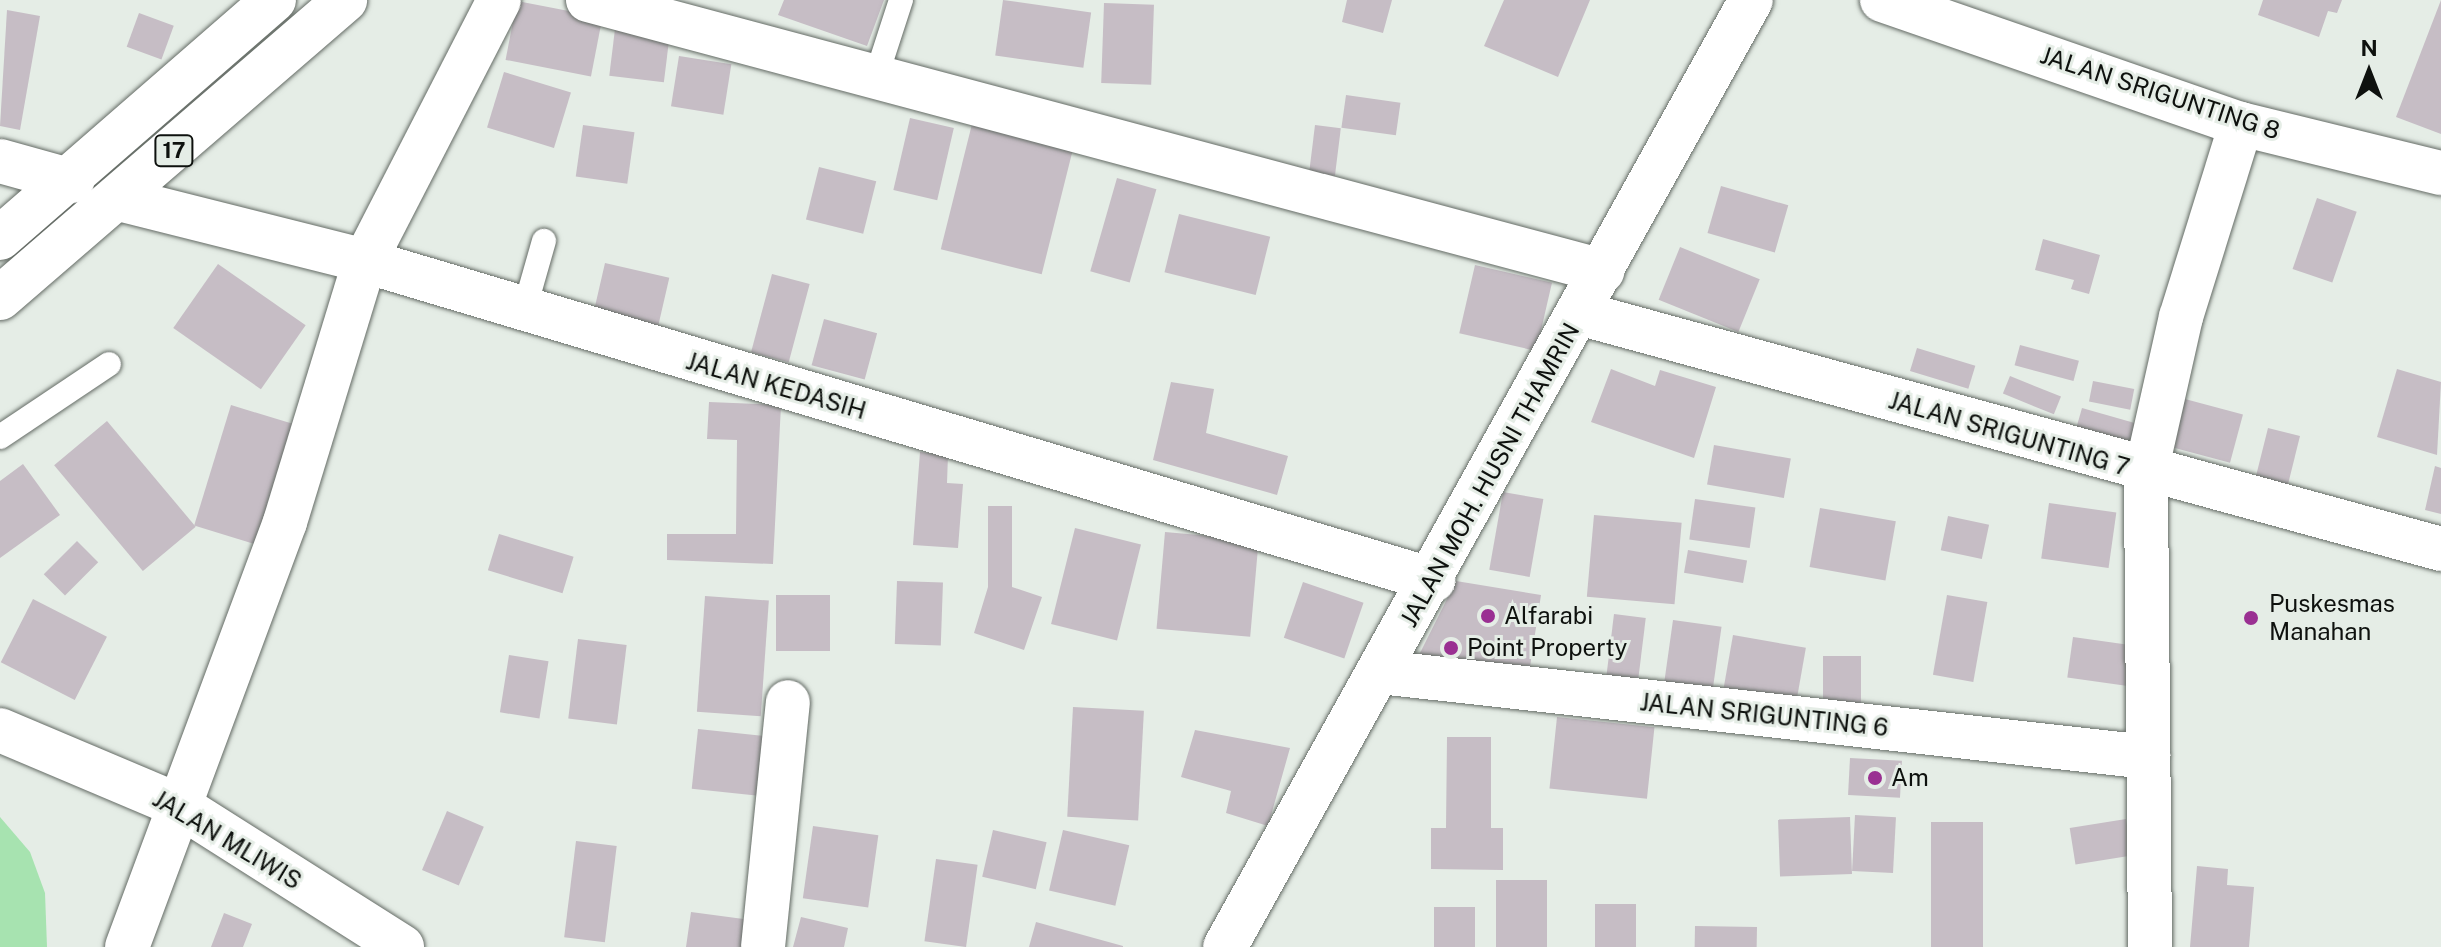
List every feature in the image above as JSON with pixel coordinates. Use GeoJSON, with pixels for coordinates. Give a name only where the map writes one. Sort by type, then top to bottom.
{"type":"FeatureCollection","features":[{"type":"Feature","properties":{"kind":"main road","name":"17"},"geometry":{"type":"LineString","coordinates":[[0,238],[72,181],[274,0]]}},
{"type":"Feature","properties":{"kind":"main road","name":"17"},"geometry":{"type":"LineString","coordinates":[[0,298],[119,199],[345,0]]}},
{"type":"Feature","properties":{"kind":"main road"},"geometry":{"type":"LineString","coordinates":[[127,947],[285,522],[365,261],[499,0]]}},
{"type":"Feature","properties":{"kind":"main road"},"geometry":{"type":"LineString","coordinates":[[588,0],[875,80],[1602,271]]}},
{"type":"Feature","properties":{"kind":"main road","name":"JALAN MOH. HUSNI THAMRIN"},"geometry":{"type":"LineString","coordinates":[[1225,947],[1433,580],[1751,0]]}},
{"type":"Feature","properties":{"kind":"main road","name":"JALAN SRIGUNTING 8"},"geometry":{"type":"LineString","coordinates":[[1882,0],[2241,124],[2441,173]]}},
{"type":"Feature","properties":{"kind":"main road"},"geometry":{"type":"LineString","coordinates":[[2150,947],[2146,472],[2181,317],[2241,124]]}},
{"type":"Feature","properties":{"kind":"main road"},"geometry":{"type":"LineString","coordinates":[[0,161],[72,181]]}},
{"type":"Feature","properties":{"kind":"main road","name":"JALAN KEDASIH"},"geometry":{"type":"LineString","coordinates":[[119,199],[365,261],[524,311],[1433,580]]}},
{"type":"Feature","properties":{"kind":"main road","name":"JALAN SRIGUNTING 7"},"geometry":{"type":"LineString","coordinates":[[1579,313],[2146,472],[2441,549]]}},
{"type":"Feature","properties":{"kind":"main road","name":"JALAN SRIGUNTING 6"},"geometry":{"type":"LineString","coordinates":[[1380,672],[2148,757]]}},
{"type":"Feature","properties":{"kind":"main road"},"geometry":{"type":"LineString","coordinates":[[763,947],[788,702]]}},
{"type":"Feature","properties":{"kind":"main road","name":"JALAN MLIWIS"},"geometry":{"type":"LineString","coordinates":[[0,730],[180,806],[402,947]]}},
{"type":"Feature","properties":{"kind":"lane"},"geometry":{"type":"LineString","coordinates":[[875,80],[901,0]]}},
{"type":"Feature","properties":{"kind":"lane"},"geometry":{"type":"LineString","coordinates":[[524,311],[544,241]]}},
{"type":"Feature","properties":{"kind":"lane"},"geometry":{"type":"LineString","coordinates":[[5,424],[109,364]]}},
{"type":"Feature","properties":{"kind":"green space"},"geometry":{"type":"Polygon","coordinates":[[[0,817],[30,852],[45,893],[47,947],[0,947],[0,817]]]}},
{"type":"Feature","properties":{"kind":"building"},"geometry":{"type":"Polygon","coordinates":[[[784,0],[884,0],[867,46],[778,15],[784,0]]]}},
{"type":"Feature","properties":{"kind":"building"},"geometry":{"type":"Polygon","coordinates":[[[1003,0],[1091,12],[1083,68],[995,55],[1003,0]]]}},
{"type":"Feature","properties":{"kind":"building"},"geometry":{"type":"Polygon","coordinates":[[[1347,0],[1392,0],[1383,33],[1342,22],[1347,0]]]}},
{"type":"Feature","properties":{"kind":"building"},"geometry":{"type":"Polygon","coordinates":[[[1504,0],[1590,0],[1558,77],[1484,46],[1504,0]]]}},
{"type":"Feature","properties":{"kind":"building"},"geometry":{"type":"Polygon","coordinates":[[[2263,0],[2342,0],[2337,13],[2328,11],[2319,37],[2258,15],[2263,0]]]}},
{"type":"Feature","properties":{"kind":"building"},"geometry":{"type":"Polygon","coordinates":[[[2441,0],[2441,134],[2396,117],[2441,0]]]}},
{"type":"Feature","properties":{"kind":"building"},"geometry":{"type":"Polygon","coordinates":[[[517,1],[602,18],[591,76],[506,60],[517,1]]]}},
{"type":"Feature","properties":{"kind":"building"},"geometry":{"type":"Polygon","coordinates":[[[1104,3],[1154,5],[1151,85],[1101,83],[1104,3]]]}},
{"type":"Feature","properties":{"kind":"building"},"geometry":{"type":"Polygon","coordinates":[[[7,10],[40,16],[20,130],[0,126],[7,10]]]}},
{"type":"Feature","properties":{"kind":"building"},"geometry":{"type":"Polygon","coordinates":[[[139,13],[174,26],[161,59],[127,47],[139,13]]]}},
{"type":"Feature","properties":{"kind":"building"},"geometry":{"type":"Polygon","coordinates":[[[615,29],[670,36],[664,82],[609,76],[615,29]]]}},
{"type":"Feature","properties":{"kind":"building"},"geometry":{"type":"Polygon","coordinates":[[[679,56],[731,64],[723,115],[671,106],[679,56]]]}},
{"type":"Feature","properties":{"kind":"building"},"geometry":{"type":"Polygon","coordinates":[[[504,72],[571,92],[554,148],[487,127],[504,72]]]}},
{"type":"Feature","properties":{"kind":"building"},"geometry":{"type":"Polygon","coordinates":[[[1346,95],[1400,103],[1396,135],[1341,128],[1346,95]]]}},
{"type":"Feature","properties":{"kind":"building"},"geometry":{"type":"Polygon","coordinates":[[[910,118],[954,128],[937,200],[893,190],[910,118]]]}},
{"type":"Feature","properties":{"kind":"building"},"geometry":{"type":"Polygon","coordinates":[[[972,124],[1073,149],[1042,274],[941,249],[972,124]]]}},
{"type":"Feature","properties":{"kind":"building"},"geometry":{"type":"Polygon","coordinates":[[[583,125],[634,132],[627,184],[576,176],[583,125]]]}},
{"type":"Feature","properties":{"kind":"building"},"geometry":{"type":"Polygon","coordinates":[[[1315,125],[1341,128],[1335,176],[1309,173],[1315,125]]]}},
{"type":"Feature","properties":{"kind":"building"},"geometry":{"type":"Polygon","coordinates":[[[819,167],[876,181],[863,234],[806,219],[819,167]]]}},
{"type":"Feature","properties":{"kind":"building"},"geometry":{"type":"Polygon","coordinates":[[[1117,178],[1156,189],[1130,283],[1090,271],[1117,178]]]}},
{"type":"Feature","properties":{"kind":"building"},"geometry":{"type":"Polygon","coordinates":[[[1721,186],[1788,205],[1775,252],[1707,233],[1721,186]]]}},
{"type":"Feature","properties":{"kind":"building"},"geometry":{"type":"Polygon","coordinates":[[[2317,198],[2357,212],[2332,283],[2293,269],[2317,198]]]}},
{"type":"Feature","properties":{"kind":"building"},"geometry":{"type":"Polygon","coordinates":[[[1179,214],[1270,237],[1256,295],[1164,272],[1179,214]]]}},
{"type":"Feature","properties":{"kind":"building"},"geometry":{"type":"Polygon","coordinates":[[[2043,239],[2100,255],[2089,294],[2071,289],[2074,280],[2035,270],[2043,239]]]}},
{"type":"Feature","properties":{"kind":"building"},"geometry":{"type":"Polygon","coordinates":[[[1680,247],[1760,279],[1738,332],[1659,300],[1680,247]]]}},
{"type":"Feature","properties":{"kind":"building"},"geometry":{"type":"Polygon","coordinates":[[[605,263],[669,278],[658,328],[594,313],[605,263]]]}},
{"type":"Feature","properties":{"kind":"building"},"geometry":{"type":"Polygon","coordinates":[[[218,264],[306,325],[261,389],[173,328],[218,264]]]}},
{"type":"Feature","properties":{"kind":"building"},"geometry":{"type":"Polygon","coordinates":[[[1475,265],[1552,283],[1536,351],[1459,333],[1475,265]]]}},
{"type":"Feature","properties":{"kind":"building"},"geometry":{"type":"Polygon","coordinates":[[[772,274],[810,284],[789,362],[751,352],[772,274]]]}},
{"type":"Feature","properties":{"kind":"building"},"geometry":{"type":"Polygon","coordinates":[[[824,319],[877,333],[865,380],[812,365],[824,319]]]}},
{"type":"Feature","properties":{"kind":"building"},"geometry":{"type":"Polygon","coordinates":[[[2020,345],[2079,361],[2073,381],[2015,365],[2020,345]]]}},
{"type":"Feature","properties":{"kind":"building"},"geometry":{"type":"Polygon","coordinates":[[[1917,348],[1975,366],[1968,389],[1910,371],[1917,348]]]}},
{"type":"Feature","properties":{"kind":"building"},"geometry":{"type":"Polygon","coordinates":[[[1611,369],[1655,386],[1660,370],[1716,387],[1694,458],[1591,422],[1611,369]]]}},
{"type":"Feature","properties":{"kind":"building"},"geometry":{"type":"Polygon","coordinates":[[[2397,369],[2441,382],[2437,455],[2377,437],[2397,369]]]}},
{"type":"Feature","properties":{"kind":"building"},"geometry":{"type":"Polygon","coordinates":[[[2010,376],[2061,397],[2054,414],[2003,394],[2010,376]]]}},
{"type":"Feature","properties":{"kind":"building"},"geometry":{"type":"Polygon","coordinates":[[[2093,381],[2134,389],[2130,410],[2089,402],[2093,381]]]}},
{"type":"Feature","properties":{"kind":"building"},"geometry":{"type":"Polygon","coordinates":[[[1171,382],[1214,389],[1206,433],[1288,456],[1277,495],[1153,460],[1171,382]]]}},
{"type":"Feature","properties":{"kind":"building"},"geometry":{"type":"Polygon","coordinates":[[[2185,399],[2243,415],[2230,463],[2172,447],[2185,399]]]}},
{"type":"Feature","properties":{"kind":"building"},"geometry":{"type":"Polygon","coordinates":[[[709,402],[781,405],[773,564],[667,560],[667,534],[736,534],[737,440],[707,439],[709,402]]]}},
{"type":"Feature","properties":{"kind":"building"},"geometry":{"type":"Polygon","coordinates":[[[231,405],[295,425],[258,545],[194,525],[231,405]]]}},
{"type":"Feature","properties":{"kind":"building"},"geometry":{"type":"Polygon","coordinates":[[[2082,408],[2142,425],[2132,459],[2072,442],[2082,408]]]}},
{"type":"Feature","properties":{"kind":"building"},"geometry":{"type":"Polygon","coordinates":[[[107,421],[196,527],[143,571],[54,465],[107,421]]]}},
{"type":"Feature","properties":{"kind":"building"},"geometry":{"type":"Polygon","coordinates":[[[2268,428],[2300,436],[2286,493],[2254,485],[2268,428]]]}},
{"type":"Feature","properties":{"kind":"building"},"geometry":{"type":"Polygon","coordinates":[[[1714,445],[1791,459],[1784,498],[1707,484],[1714,445]]]}},
{"type":"Feature","properties":{"kind":"building"},"geometry":{"type":"Polygon","coordinates":[[[920,452],[948,455],[947,483],[963,484],[958,548],[913,545],[920,452]]]}},
{"type":"Feature","properties":{"kind":"building"},"geometry":{"type":"Polygon","coordinates":[[[23,464],[60,515],[0,558],[0,481],[23,464]]]}},
{"type":"Feature","properties":{"kind":"building"},"geometry":{"type":"Polygon","coordinates":[[[2435,466],[2441,468],[2441,514],[2425,510],[2435,466]]]}},
{"type":"Feature","properties":{"kind":"building"},"geometry":{"type":"Polygon","coordinates":[[[1503,492],[1543,499],[1530,577],[1489,570],[1503,492]]]}},
{"type":"Feature","properties":{"kind":"building"},"geometry":{"type":"Polygon","coordinates":[[[1695,499],[1755,507],[1750,548],[1689,540],[1695,499]]]}},
{"type":"Feature","properties":{"kind":"building"},"geometry":{"type":"Polygon","coordinates":[[[2049,503],[2116,512],[2109,568],[2041,558],[2049,503]]]}},
{"type":"Feature","properties":{"kind":"building"},"geometry":{"type":"Polygon","coordinates":[[[988,506],[1012,506],[1012,587],[1042,597],[1024,650],[974,633],[988,587],[988,506]]]}},
{"type":"Feature","properties":{"kind":"building"},"geometry":{"type":"Polygon","coordinates":[[[1820,508],[1896,521],[1885,580],[1810,567],[1820,508]]]}},
{"type":"Feature","properties":{"kind":"building"},"geometry":{"type":"Polygon","coordinates":[[[1594,515],[1682,523],[1675,604],[1587,597],[1594,515]]]}},
{"type":"Feature","properties":{"kind":"building"},"geometry":{"type":"Polygon","coordinates":[[[1948,516],[1989,525],[1982,559],[1941,550],[1948,516]]]}},
{"type":"Feature","properties":{"kind":"building"},"geometry":{"type":"Polygon","coordinates":[[[1075,528],[1141,544],[1117,641],[1051,624],[1075,528]]]}},
{"type":"Feature","properties":{"kind":"building"},"geometry":{"type":"Polygon","coordinates":[[[1165,532],[1259,540],[1250,637],[1157,629],[1165,532]]]}},
{"type":"Feature","properties":{"kind":"building"},"geometry":{"type":"Polygon","coordinates":[[[499,534],[574,557],[562,593],[488,570],[499,534]]]}},
{"type":"Feature","properties":{"kind":"building"},"geometry":{"type":"Polygon","coordinates":[[[77,541],[98,562],[65,595],[44,574],[77,541]]]}},
{"type":"Feature","properties":{"kind":"building"},"geometry":{"type":"Polygon","coordinates":[[[1688,550],[1747,560],[1743,583],[1684,573],[1688,550]]]}},
{"type":"Feature","properties":{"kind":"building"},"geometry":{"type":"Polygon","coordinates":[[[897,581],[943,583],[941,646],[895,644],[897,581]]]}},
{"type":"Feature","properties":{"kind":"building","name":"Alfarabi"},"geometry":{"type":"Polygon","coordinates":[[[1456,581],[1541,595],[1529,673],[1416,661],[1456,581]]]}},
{"type":"Feature","properties":{"kind":"building"},"geometry":{"type":"Polygon","coordinates":[[[1303,582],[1364,603],[1344,659],[1284,638],[1303,582]]]}},
{"type":"Feature","properties":{"kind":"building"},"geometry":{"type":"Polygon","coordinates":[[[776,595],[830,595],[830,651],[776,651],[776,595]]]}},
{"type":"Feature","properties":{"kind":"building"},"geometry":{"type":"Polygon","coordinates":[[[1947,595],[1987,602],[1973,682],[1933,675],[1947,595]]]}},
{"type":"Feature","properties":{"kind":"building"},"geometry":{"type":"Polygon","coordinates":[[[705,596],[769,600],[761,716],[697,712],[705,596]]]}},
{"type":"Feature","properties":{"kind":"building"},"geometry":{"type":"Polygon","coordinates":[[[33,599],[107,637],[75,700],[1,662],[33,599]]]}},
{"type":"Feature","properties":{"kind":"building"},"geometry":{"type":"Polygon","coordinates":[[[1614,614],[1646,618],[1637,687],[1605,683],[1614,614]]]}},
{"type":"Feature","properties":{"kind":"building"},"geometry":{"type":"Polygon","coordinates":[[[1673,620],[1722,627],[1713,690],[1664,683],[1673,620]]]}},
{"type":"Feature","properties":{"kind":"building"},"geometry":{"type":"Polygon","coordinates":[[[1733,635],[1806,648],[1795,712],[1722,699],[1733,635]]]}},
{"type":"Feature","properties":{"kind":"building"},"geometry":{"type":"Polygon","coordinates":[[[2073,637],[2133,645],[2128,686],[2067,678],[2073,637]]]}},
{"type":"Feature","properties":{"kind":"building"},"geometry":{"type":"Polygon","coordinates":[[[578,639],[627,645],[617,724],[568,718],[578,639]]]}},
{"type":"Feature","properties":{"kind":"building"},"geometry":{"type":"Polygon","coordinates":[[[509,655],[549,661],[539,719],[500,712],[509,655]]]}},
{"type":"Feature","properties":{"kind":"building"},"geometry":{"type":"Polygon","coordinates":[[[1823,656],[1861,656],[1861,710],[1823,710],[1823,656]]]}},
{"type":"Feature","properties":{"kind":"building"},"geometry":{"type":"Polygon","coordinates":[[[1073,707],[1144,711],[1138,821],[1067,817],[1073,707]]]}},
{"type":"Feature","properties":{"kind":"building"},"geometry":{"type":"Polygon","coordinates":[[[1557,717],[1654,727],[1647,799],[1549,789],[1557,717]]]}},
{"type":"Feature","properties":{"kind":"building"},"geometry":{"type":"Polygon","coordinates":[[[698,729],[765,736],[758,796],[692,789],[698,729]]]}},
{"type":"Feature","properties":{"kind":"building"},"geometry":{"type":"Polygon","coordinates":[[[1195,730],[1290,748],[1268,826],[1226,813],[1231,791],[1181,777],[1195,730]]]}},
{"type":"Feature","properties":{"kind":"building"},"geometry":{"type":"Polygon","coordinates":[[[1447,737],[1491,737],[1491,828],[1503,828],[1503,870],[1431,869],[1431,828],[1446,828],[1447,737]]]}},
{"type":"Feature","properties":{"kind":"building","name":"Am"},"geometry":{"type":"Polygon","coordinates":[[[1850,758],[1902,761],[1900,798],[1848,795],[1850,758]]]}},
{"type":"Feature","properties":{"kind":"building"},"geometry":{"type":"Polygon","coordinates":[[[447,811],[484,827],[459,886],[422,870],[447,811]]]}},
{"type":"Feature","properties":{"kind":"building"},"geometry":{"type":"Polygon","coordinates":[[[1855,815],[1896,817],[1893,873],[1852,871],[1855,815]]]}},
{"type":"Feature","properties":{"kind":"building"},"geometry":{"type":"Polygon","coordinates":[[[1850,817],[1852,874],[1780,876],[1778,820],[1850,817]]]}},
{"type":"Feature","properties":{"kind":"building"},"geometry":{"type":"Polygon","coordinates":[[[2126,819],[2132,856],[2075,864],[2070,828],[2126,819]]]}},
{"type":"Feature","properties":{"kind":"building"},"geometry":{"type":"Polygon","coordinates":[[[1931,822],[1983,822],[1983,947],[1931,947],[1931,822]]]}},
{"type":"Feature","properties":{"kind":"building"},"geometry":{"type":"Polygon","coordinates":[[[813,826],[878,835],[868,907],[803,898],[813,826]]]}},
{"type":"Feature","properties":{"kind":"building"},"geometry":{"type":"Polygon","coordinates":[[[993,830],[1047,842],[1036,889],[982,877],[993,830]]]}},
{"type":"Feature","properties":{"kind":"building"},"geometry":{"type":"Polygon","coordinates":[[[1063,830],[1129,845],[1115,906],[1049,890],[1063,830]]]}},
{"type":"Feature","properties":{"kind":"building"},"geometry":{"type":"Polygon","coordinates":[[[576,841],[617,846],[605,942],[564,937],[576,841]]]}},
{"type":"Feature","properties":{"kind":"building"},"geometry":{"type":"Polygon","coordinates":[[[936,859],[978,865],[966,947],[924,941],[936,859]]]}},
{"type":"Feature","properties":{"kind":"building"},"geometry":{"type":"Polygon","coordinates":[[[2197,866],[2228,869],[2227,885],[2254,887],[2249,947],[2190,947],[2197,866]]]}},
{"type":"Feature","properties":{"kind":"building"},"geometry":{"type":"Polygon","coordinates":[[[1496,880],[1547,880],[1547,947],[1496,947],[1496,880]]]}},
{"type":"Feature","properties":{"kind":"building"},"geometry":{"type":"Polygon","coordinates":[[[1595,904],[1636,904],[1636,947],[1595,947],[1595,904]]]}},
{"type":"Feature","properties":{"kind":"building"},"geometry":{"type":"Polygon","coordinates":[[[1434,907],[1475,907],[1475,947],[1434,947],[1434,907]]]}},
{"type":"Feature","properties":{"kind":"building"},"geometry":{"type":"Polygon","coordinates":[[[691,912],[751,920],[747,947],[686,947],[691,912]]]}},
{"type":"Feature","properties":{"kind":"building"},"geometry":{"type":"Polygon","coordinates":[[[224,913],[252,924],[243,947],[211,947],[224,913]]]}},
{"type":"Feature","properties":{"kind":"building"},"geometry":{"type":"Polygon","coordinates":[[[801,917],[848,928],[844,947],[793,947],[801,917]]]}},
{"type":"Feature","properties":{"kind":"building"},"geometry":{"type":"Polygon","coordinates":[[[1036,922],[1123,946],[1123,947],[1029,947],[1036,922]]]}},
{"type":"Feature","properties":{"kind":"building"},"geometry":{"type":"Polygon","coordinates":[[[1695,926],[1757,927],[1757,947],[1695,947],[1695,926]]]}},
{"type":"Feature","properties":{"kind":"place","name":"Alfarabi"},"geometry":{"type":"Point","coordinates":[1488,616]}},
{"type":"Feature","properties":{"kind":"place","name":"Puskesmas Manahan"},"geometry":{"type":"Point","coordinates":[2251,618]}},
{"type":"Feature","properties":{"kind":"place","name":"Point Property"},"geometry":{"type":"Point","coordinates":[1451,648]}},
{"type":"Feature","properties":{"kind":"place","name":"Am"},"geometry":{"type":"Point","coordinates":[1875,778]}}]}
